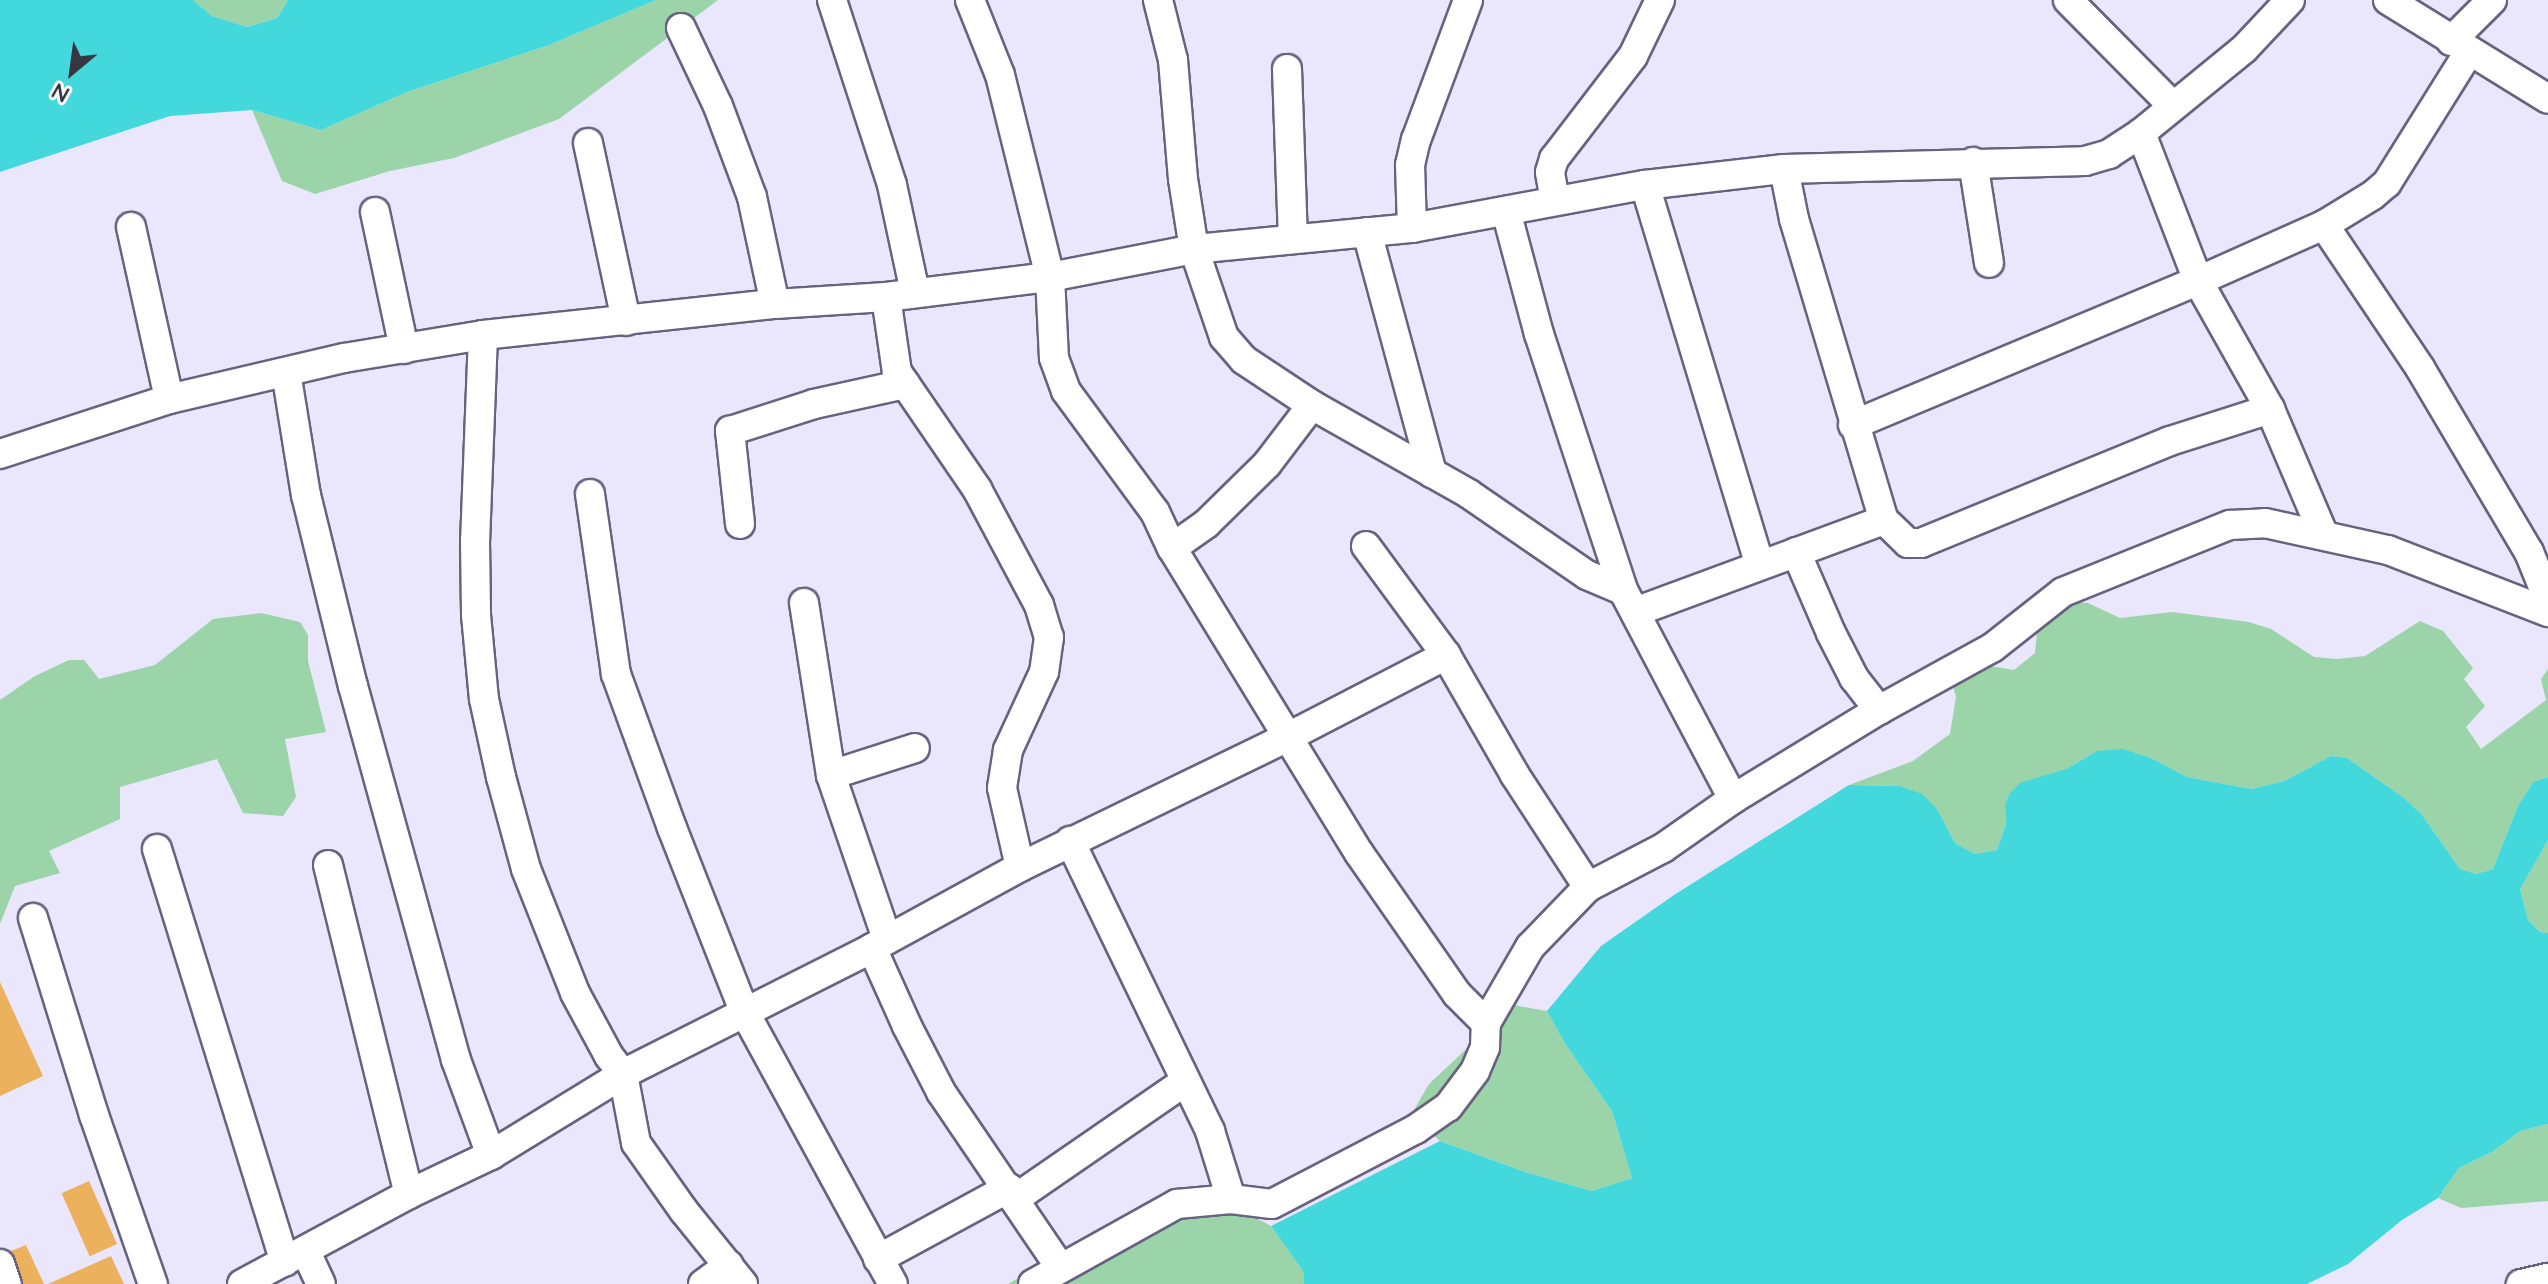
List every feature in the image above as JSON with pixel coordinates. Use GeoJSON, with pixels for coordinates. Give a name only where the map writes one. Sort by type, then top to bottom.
{"type":"FeatureCollection","features":[{"type":"Feature","properties":{"kind":"street"},"geometry":{"type":"LineString","coordinates":[[832,0],[892,185],[915,292]]}},
{"type":"Feature","properties":{"kind":"street"},"geometry":{"type":"LineString","coordinates":[[970,0],[1000,75],[1050,277],[1054,358],[1066,391],[1155,512],[1172,548],[1359,853],[1457,994],[1486,1023]]}},
{"type":"Feature","properties":{"kind":"street"},"geometry":{"type":"LineString","coordinates":[[1158,0],[1173,60],[1183,179],[1194,249],[1224,337],[1244,360],[1312,405],[1432,473],[1629,601],[1760,565],[1884,520]]}},
{"type":"Feature","properties":{"kind":"street"},"geometry":{"type":"LineString","coordinates":[[1412,228],[1410,165],[1416,140],[1468,0]]}},
{"type":"Feature","properties":{"kind":"street"},"geometry":{"type":"LineString","coordinates":[[1555,201],[1550,172],[1554,159],[1633,56],[1660,0]]}},
{"type":"Feature","properties":{"kind":"street"},"geometry":{"type":"LineString","coordinates":[[2068,0],[2173,106]]}},
{"type":"Feature","properties":{"kind":"street"},"geometry":{"type":"LineString","coordinates":[[0,454],[169,399],[286,372],[483,335],[775,304],[886,297],[1050,277],[1194,249],[1412,228],[1645,185],[1784,169],[2085,161],[2109,154],[2141,133],[2244,49],[2290,0]]}},
{"type":"Feature","properties":{"kind":"street"},"geometry":{"type":"LineString","coordinates":[[2388,0],[2548,99]]}},
{"type":"Feature","properties":{"kind":"street"},"geometry":{"type":"LineString","coordinates":[[1853,425],[2198,281],[2324,225],[2373,195],[2387,183],[2460,47],[2492,0]]}},
{"type":"Feature","properties":{"kind":"street"},"geometry":{"type":"LineString","coordinates":[[681,28],[718,106],[752,197],[775,304]]}},
{"type":"Feature","properties":{"kind":"street"},"geometry":{"type":"LineString","coordinates":[[1287,69],[1293,239]]}},
{"type":"Feature","properties":{"kind":"street"},"geometry":{"type":"LineString","coordinates":[[2141,133],[2198,281],[2270,409],[2323,533]]}},
{"type":"Feature","properties":{"kind":"street"},"geometry":{"type":"LineString","coordinates":[[588,143],[626,321]]}},
{"type":"Feature","properties":{"kind":"street"},"geometry":{"type":"LineString","coordinates":[[1973,162],[1989,263]]}},
{"type":"Feature","properties":{"kind":"street"},"geometry":{"type":"LineString","coordinates":[[1784,169],[1794,219],[1853,425],[1884,520],[1908,543],[1921,543],[2170,441],[2270,409]]}},
{"type":"Feature","properties":{"kind":"street"},"geometry":{"type":"LineString","coordinates":[[1645,185],[1760,565]]}},
{"type":"Feature","properties":{"kind":"street"},"geometry":{"type":"LineString","coordinates":[[1506,211],[1539,334],[1629,601],[1733,799]]}},
{"type":"Feature","properties":{"kind":"street"},"geometry":{"type":"LineString","coordinates":[[375,212],[404,349]]}},
{"type":"Feature","properties":{"kind":"street"},"geometry":{"type":"LineString","coordinates":[[2324,225],[2538,547],[2548,599]]}},
{"type":"Feature","properties":{"kind":"street"},"geometry":{"type":"LineString","coordinates":[[131,227],[169,399]]}},
{"type":"Feature","properties":{"kind":"street"},"geometry":{"type":"LineString","coordinates":[[1367,232],[1432,473]]}},
{"type":"Feature","properties":{"kind":"street"},"geometry":{"type":"LineString","coordinates":[[886,297],[897,372],[977,489],[1039,605],[1049,637],[1044,672],[1008,750],[1002,788],[1020,867]]}},
{"type":"Feature","properties":{"kind":"street"},"geometry":{"type":"LineString","coordinates":[[483,335],[475,541],[476,615],[484,699],[526,869],[575,993],[609,1056],[623,1074],[636,1143],[684,1211],[736,1274],[703,1284]]}},
{"type":"Feature","properties":{"kind":"street"},"geometry":{"type":"LineString","coordinates":[[286,372],[306,495],[353,686],[456,1060],[491,1155]]}},
{"type":"Feature","properties":{"kind":"street"},"geometry":{"type":"LineString","coordinates":[[740,524],[730,431],[814,404],[905,384]]}},
{"type":"Feature","properties":{"kind":"street"},"geometry":{"type":"LineString","coordinates":[[1172,548],[1206,524],[1267,464],[1312,405]]}},
{"type":"Feature","properties":{"kind":"street"},"geometry":{"type":"LineString","coordinates":[[590,494],[606,625],[616,674],[744,1011],[893,1284]]}},
{"type":"Feature","properties":{"kind":"street"},"geometry":{"type":"LineString","coordinates":[[1033,1284],[1177,1204],[1231,1199],[1272,1204],[1416,1129],[1448,1107],[1475,1071],[1485,1047],[1486,1023],[1530,947],[1588,887],[1663,848],[1733,799],[1879,710],[1992,648],[2063,592],[2093,578],[2230,525],[2265,523],[2323,533],[2388,550],[2548,612]]}},
{"type":"Feature","properties":{"kind":"street"},"geometry":{"type":"LineString","coordinates":[[1366,546],[1446,655],[1515,775],[1588,887]]}},
{"type":"Feature","properties":{"kind":"street"},"geometry":{"type":"LineString","coordinates":[[1796,552],[1854,678],[1879,710]]}},
{"type":"Feature","properties":{"kind":"street"},"geometry":{"type":"LineString","coordinates":[[804,603],[831,775],[880,944],[941,1092],[1060,1267]]}},
{"type":"Feature","properties":{"kind":"street"},"geometry":{"type":"LineString","coordinates":[[242,1284],[409,1194],[491,1155],[623,1074],[880,944],[1070,841],[1290,736],[1446,655]]}},
{"type":"Feature","properties":{"kind":"street"},"geometry":{"type":"LineString","coordinates":[[831,775],[915,748]]}},
{"type":"Feature","properties":{"kind":"street"},"geometry":{"type":"LineString","coordinates":[[1070,841],[1210,1131],[1231,1199]]}},
{"type":"Feature","properties":{"kind":"street"},"geometry":{"type":"LineString","coordinates":[[157,849],[295,1257],[321,1284]]}},
{"type":"Feature","properties":{"kind":"street"},"geometry":{"type":"LineString","coordinates":[[328,865],[409,1194]]}},
{"type":"Feature","properties":{"kind":"street"},"geometry":{"type":"LineString","coordinates":[[33,918],[94,1115],[153,1284]]}},
{"type":"Feature","properties":{"kind":"street"},"geometry":{"type":"LineString","coordinates":[[878,1259],[1012,1193],[1184,1082]]}},
{"type":"Feature","properties":{"kind":"street"},"geometry":{"type":"LineString","coordinates":[[0,1264],[7,1284]]}},
{"type":"Feature","properties":{"kind":"street"},"geometry":{"type":"LineString","coordinates":[[2521,1284],[2548,1278]]}},
{"type":"Feature","properties":{"kind":"green space"},"geometry":{"type":"Polygon","coordinates":[[[193,0],[288,0],[277,18],[247,27],[212,16],[193,0]]]}},
{"type":"Feature","properties":{"kind":"green space"},"geometry":{"type":"Polygon","coordinates":[[[656,0],[718,0],[559,119],[454,158],[390,171],[315,194],[282,181],[252,110],[321,130],[407,92],[549,45],[656,0]]]}},
{"type":"Feature","properties":{"kind":"green space"},"geometry":{"type":"Polygon","coordinates":[[[2040,599],[2088,603],[2120,618],[2172,612],[2249,622],[2271,629],[2314,657],[2337,659],[2365,656],[2420,621],[2443,631],[2473,668],[2464,679],[2485,706],[2466,727],[2481,749],[2546,700],[2541,679],[2548,669],[2548,777],[2533,782],[2518,806],[2493,869],[2476,874],[2460,869],[2422,815],[2404,798],[2347,758],[2331,756],[2284,781],[2251,789],[2187,777],[2153,759],[2097,751],[2066,769],[2020,784],[2009,794],[2005,805],[2006,824],[1997,850],[1975,854],[1955,843],[1937,809],[1898,786],[1849,785],[1913,761],[1950,734],[1956,697],[1947,665],[1967,662],[2014,670],[2035,653],[2040,599]]]}},
{"type":"Feature","properties":{"kind":"green space"},"geometry":{"type":"Polygon","coordinates":[[[261,613],[300,622],[308,635],[308,661],[326,732],[285,739],[296,797],[283,816],[243,813],[217,759],[120,787],[120,819],[49,851],[60,873],[15,886],[0,924],[0,700],[35,676],[69,660],[84,660],[99,679],[155,665],[213,619],[261,613]]]}},
{"type":"Feature","properties":{"kind":"green space"},"geometry":{"type":"Polygon","coordinates":[[[2548,840],[2548,933],[2540,932],[2528,920],[2520,889],[2548,840]]]}},
{"type":"Feature","properties":{"kind":"green space"},"geometry":{"type":"Polygon","coordinates":[[[1513,1005],[1547,1011],[1566,1045],[1612,1111],[1632,1178],[1592,1191],[1525,1172],[1440,1141],[1411,1115],[1429,1084],[1513,1005]]]}},
{"type":"Feature","properties":{"kind":"green space"},"geometry":{"type":"Polygon","coordinates":[[[2548,1124],[2548,1201],[2461,1208],[2438,1198],[2459,1168],[2492,1152],[2520,1131],[2548,1124]]]}},
{"type":"Feature","properties":{"kind":"green space"},"geometry":{"type":"Polygon","coordinates":[[[1187,1190],[1230,1204],[1271,1226],[1303,1271],[1304,1284],[1008,1284],[1123,1217],[1187,1190]]]}},
{"type":"Feature","properties":{"kind":"water"},"geometry":{"type":"Polygon","coordinates":[[[0,0],[193,0],[212,16],[247,27],[277,18],[288,0],[656,0],[549,45],[407,92],[321,130],[252,110],[170,116],[0,172],[0,0]]]}},
{"type":"Feature","properties":{"kind":"water"},"geometry":{"type":"Polygon","coordinates":[[[2123,749],[2153,759],[2187,777],[2251,789],[2284,781],[2331,756],[2347,758],[2404,798],[2422,815],[2460,869],[2476,874],[2493,869],[2518,806],[2533,782],[2548,777],[2548,840],[2520,889],[2528,920],[2540,932],[2548,933],[2548,1124],[2520,1131],[2492,1152],[2459,1168],[2438,1198],[2402,1220],[2348,1264],[2307,1284],[1304,1284],[1303,1271],[1271,1226],[1440,1141],[1525,1172],[1592,1191],[1632,1178],[1612,1111],[1566,1045],[1547,1011],[1601,946],[1674,895],[1849,785],[1899,786],[1922,794],[1937,809],[1955,843],[1975,854],[1997,850],[2006,824],[2005,805],[2009,794],[2020,783],[2066,769],[2097,751],[2123,749]]]}},
{"type":"Feature","properties":{"kind":"building"},"geometry":{"type":"Polygon","coordinates":[[[0,982],[43,1076],[0,1096],[0,982]]]}},
{"type":"Feature","properties":{"kind":"building"},"geometry":{"type":"Polygon","coordinates":[[[89,1181],[117,1244],[90,1256],[62,1193],[89,1181]]]}},
{"type":"Feature","properties":{"kind":"building"},"geometry":{"type":"Polygon","coordinates":[[[26,1245],[44,1284],[24,1284],[11,1251],[26,1245]]]}},
{"type":"Feature","properties":{"kind":"building"},"geometry":{"type":"Polygon","coordinates":[[[111,1256],[124,1284],[48,1284],[111,1256]]]}}]}
